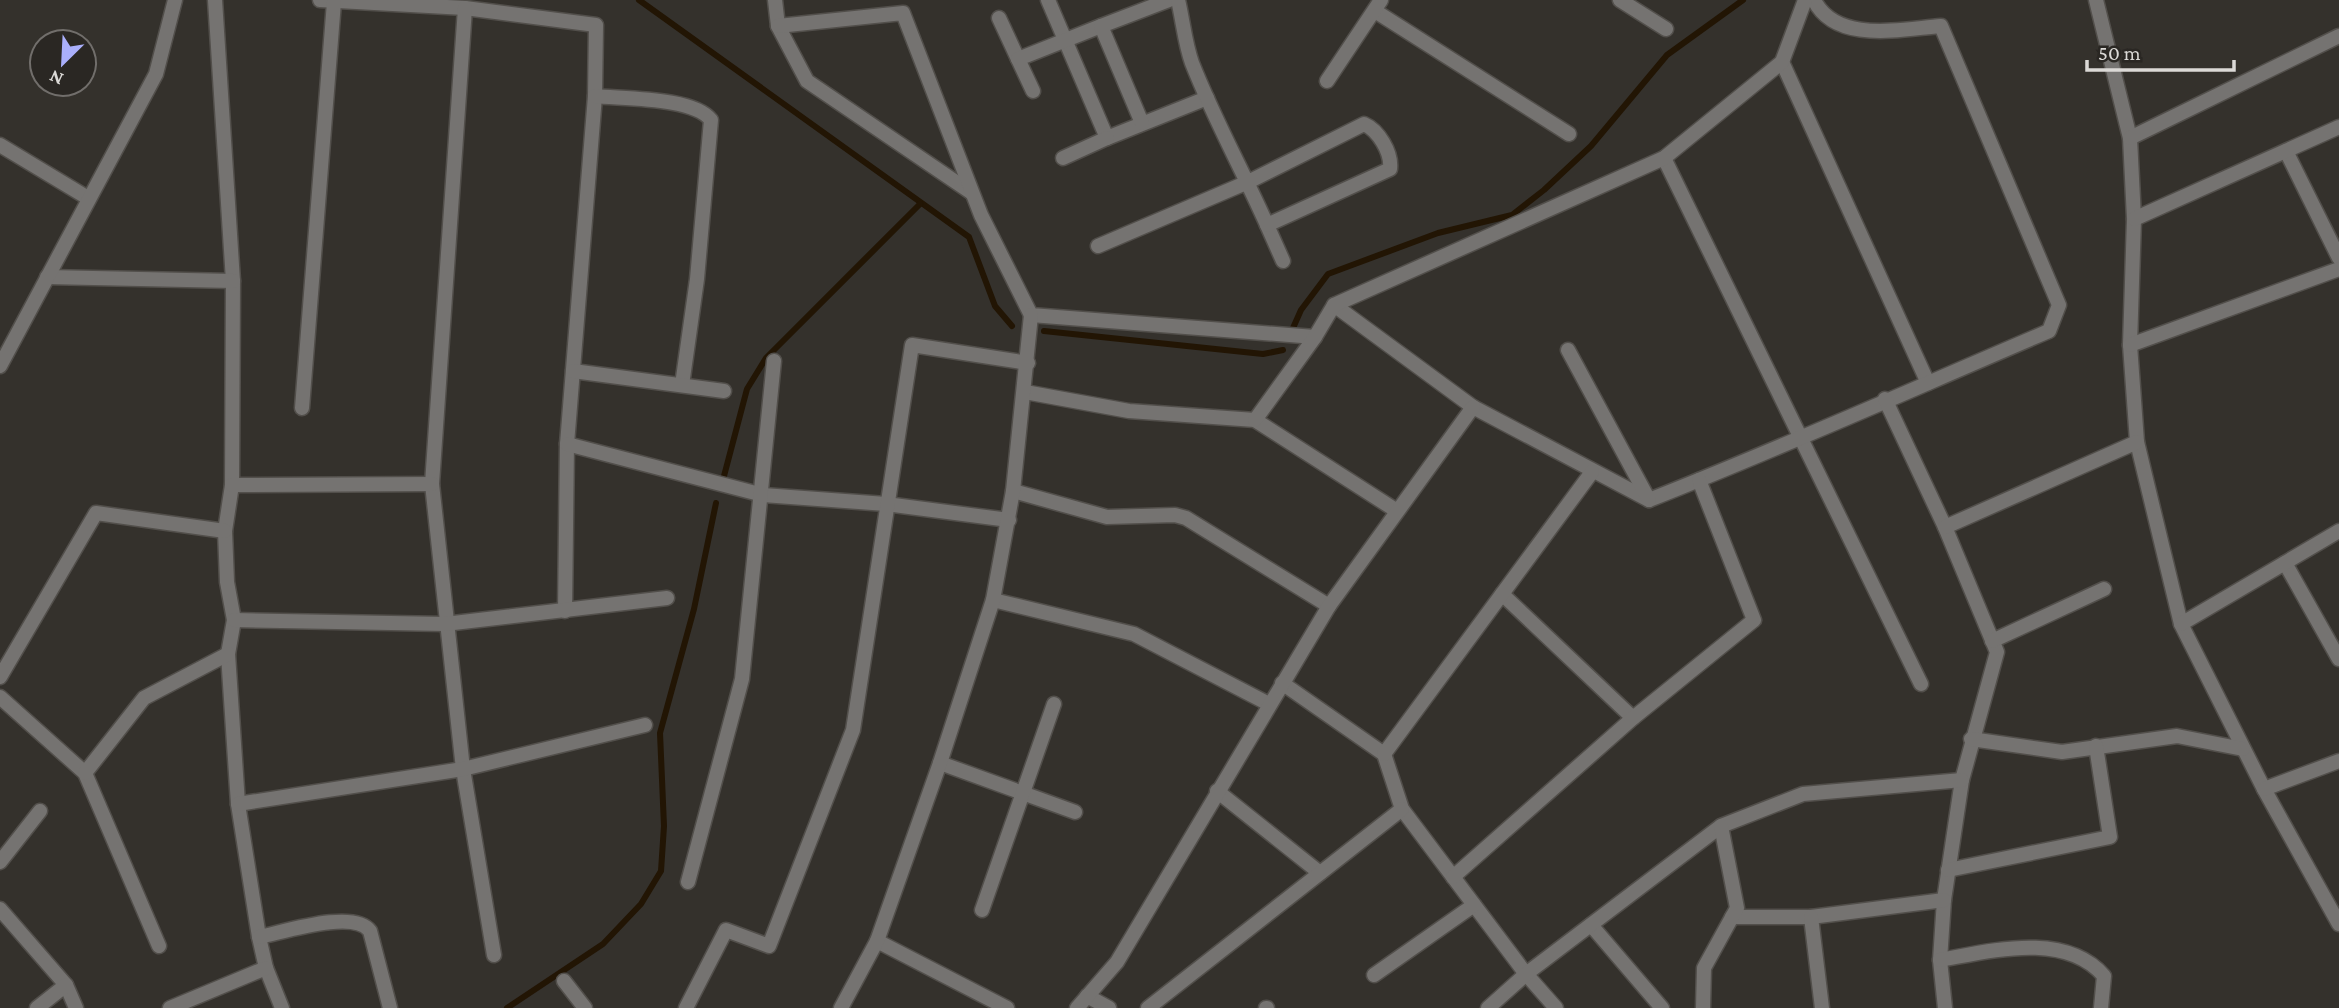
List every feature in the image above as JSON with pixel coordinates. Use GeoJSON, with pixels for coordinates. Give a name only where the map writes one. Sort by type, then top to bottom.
{"type":"FeatureCollection","features":[{"type":"Feature","properties":{"kind":"street"},"geometry":{"type":"LineString","coordinates":[[0,366],[156,74],[175,0]]}},
{"type":"Feature","properties":{"kind":"street"},"geometry":{"type":"LineString","coordinates":[[215,0],[233,281],[232,485],[225,531],[228,582],[234,620],[228,654],[238,804],[259,936],[266,968],[282,1008]]}},
{"type":"Feature","properties":{"kind":"street"},"geometry":{"type":"LineString","coordinates":[[775,0],[778,26],[807,81],[972,193]]}},
{"type":"Feature","properties":{"kind":"street"},"geometry":{"type":"LineString","coordinates":[[1048,0],[1107,138]]}},
{"type":"Feature","properties":{"kind":"street"},"geometry":{"type":"LineString","coordinates":[[1018,60],[1169,0]]}},
{"type":"Feature","properties":{"kind":"street"},"geometry":{"type":"LineString","coordinates":[[1178,0],[1191,61],[1283,261]]}},
{"type":"Feature","properties":{"kind":"street"},"geometry":{"type":"LineString","coordinates":[[1620,0],[1666,29]]}},
{"type":"Feature","properties":{"kind":"street"},"geometry":{"type":"LineString","coordinates":[[1255,420],[1315,337],[1334,305],[1664,158],[1782,62],[1805,0]]}},
{"type":"Feature","properties":{"kind":"street"},"geometry":{"type":"LineString","coordinates":[[1334,305],[1473,408],[1649,500],[1802,440],[1885,399],[2049,331],[2059,305],[1941,26],[1858,31],[1820,11],[1814,0]]}},
{"type":"Feature","properties":{"kind":"street"},"geometry":{"type":"LineString","coordinates":[[2096,0],[2130,138],[2134,219],[2130,345],[2137,442],[2181,624],[2264,789],[2339,924]]}},
{"type":"Feature","properties":{"kind":"street"},"geometry":{"type":"LineString","coordinates":[[302,408],[327,1],[392,2],[465,8],[500,7],[596,25],[595,96],[567,444],[565,611]]}},
{"type":"Feature","properties":{"kind":"street"},"geometry":{"type":"LineString","coordinates":[[1327,81],[1378,5],[1569,134]]}},
{"type":"Feature","properties":{"kind":"street"},"geometry":{"type":"LineString","coordinates":[[465,8],[432,484],[445,624],[463,769],[494,955]]}},
{"type":"Feature","properties":{"kind":"street"},"geometry":{"type":"LineString","coordinates":[[778,26],[903,13],[972,193],[1031,315],[1013,491],[993,600],[940,763],[877,941],[841,1008]]}},
{"type":"Feature","properties":{"kind":"street"},"geometry":{"type":"LineString","coordinates":[[999,18],[1033,91]]}},
{"type":"Feature","properties":{"kind":"street"},"geometry":{"type":"LineString","coordinates":[[1101,26],[1142,123]]}},
{"type":"Feature","properties":{"kind":"street"},"geometry":{"type":"LineString","coordinates":[[2130,138],[2339,36]]}},
{"type":"Feature","properties":{"kind":"street"},"geometry":{"type":"LineString","coordinates":[[1782,62],[1928,383]]}},
{"type":"Feature","properties":{"kind":"street"},"geometry":{"type":"LineString","coordinates":[[595,96],[681,104],[696,108],[711,120],[697,279],[682,385]]}},
{"type":"Feature","properties":{"kind":"street"},"geometry":{"type":"LineString","coordinates":[[1063,158],[1142,123],[1208,98]]}},
{"type":"Feature","properties":{"kind":"street"},"geometry":{"type":"LineString","coordinates":[[1098,246],[1248,182],[1364,124],[1376,131],[1391,161],[1385,174],[1267,225]]}},
{"type":"Feature","properties":{"kind":"street"},"geometry":{"type":"LineString","coordinates":[[2134,219],[2339,127]]}},
{"type":"Feature","properties":{"kind":"street"},"geometry":{"type":"LineString","coordinates":[[0,145],[88,198]]}},
{"type":"Feature","properties":{"kind":"street"},"geometry":{"type":"LineString","coordinates":[[2286,151],[2339,258]]}},
{"type":"Feature","properties":{"kind":"street"},"geometry":{"type":"LineString","coordinates":[[1664,158],[1921,684]]}},
{"type":"Feature","properties":{"kind":"street"},"geometry":{"type":"LineString","coordinates":[[2130,345],[2339,269]]}},
{"type":"Feature","properties":{"kind":"street"},"geometry":{"type":"LineString","coordinates":[[47,277],[233,281]]}},
{"type":"Feature","properties":{"kind":"street"},"geometry":{"type":"LineString","coordinates":[[1031,315],[1315,337]]}},
{"type":"Feature","properties":{"kind":"street"},"geometry":{"type":"LineString","coordinates":[[687,1008],[726,930],[769,946],[853,730],[912,345],[1028,363]]}},
{"type":"Feature","properties":{"kind":"street"},"geometry":{"type":"LineString","coordinates":[[1568,350],[1649,500]]}},
{"type":"Feature","properties":{"kind":"street"},"geometry":{"type":"LineString","coordinates":[[688,882],[742,679],[763,495],[774,361]]}},
{"type":"Feature","properties":{"kind":"street"},"geometry":{"type":"LineString","coordinates":[[573,371],[724,391]]}},
{"type":"Feature","properties":{"kind":"street"},"geometry":{"type":"LineString","coordinates":[[1025,392],[1129,411],[1255,420],[1397,512]]}},
{"type":"Feature","properties":{"kind":"street"},"geometry":{"type":"LineString","coordinates":[[1885,399],[1945,527],[1997,652],[1971,739],[1948,870],[1940,960],[1945,1008]]}},
{"type":"Feature","properties":{"kind":"street"},"geometry":{"type":"LineString","coordinates":[[1077,1008],[1117,962],[1328,606],[1473,408]]}},
{"type":"Feature","properties":{"kind":"street"},"geometry":{"type":"LineString","coordinates":[[1945,527],[2137,442]]}},
{"type":"Feature","properties":{"kind":"street"},"geometry":{"type":"LineString","coordinates":[[567,444],[763,495],[886,504],[1009,520]]}},
{"type":"Feature","properties":{"kind":"street"},"geometry":{"type":"LineString","coordinates":[[1384,754],[1592,472]]}},
{"type":"Feature","properties":{"kind":"street"},"geometry":{"type":"LineString","coordinates":[[1453,877],[1633,718],[1754,620],[1699,480]]}},
{"type":"Feature","properties":{"kind":"street"},"geometry":{"type":"LineString","coordinates":[[232,485],[432,484]]}},
{"type":"Feature","properties":{"kind":"street"},"geometry":{"type":"LineString","coordinates":[[1013,491],[1107,517],[1139,519],[1161,515],[1185,518],[1328,606]]}},
{"type":"Feature","properties":{"kind":"street"},"geometry":{"type":"LineString","coordinates":[[0,677],[96,513],[225,531]]}},
{"type":"Feature","properties":{"kind":"street"},"geometry":{"type":"LineString","coordinates":[[2181,624],[2339,531]]}},
{"type":"Feature","properties":{"kind":"street"},"geometry":{"type":"LineString","coordinates":[[2285,563],[2339,659]]}},
{"type":"Feature","properties":{"kind":"street"},"geometry":{"type":"LineString","coordinates":[[1992,641],[2104,589]]}},
{"type":"Feature","properties":{"kind":"street"},"geometry":{"type":"LineString","coordinates":[[1502,594],[1633,718]]}},
{"type":"Feature","properties":{"kind":"street"},"geometry":{"type":"LineString","coordinates":[[234,620],[445,624],[667,598]]}},
{"type":"Feature","properties":{"kind":"street"},"geometry":{"type":"LineString","coordinates":[[993,600],[1128,633],[1269,704]]}},
{"type":"Feature","properties":{"kind":"street"},"geometry":{"type":"LineString","coordinates":[[85,773],[144,698],[228,654]]}},
{"type":"Feature","properties":{"kind":"street"},"geometry":{"type":"LineString","coordinates":[[1282,682],[1384,754],[1402,809],[1526,974],[1556,1008]]}},
{"type":"Feature","properties":{"kind":"street"},"geometry":{"type":"LineString","coordinates":[[0,697],[85,773],[159,946]]}},
{"type":"Feature","properties":{"kind":"street"},"geometry":{"type":"LineString","coordinates":[[982,910],[1054,704]]}},
{"type":"Feature","properties":{"kind":"street"},"geometry":{"type":"LineString","coordinates":[[238,804],[463,769],[645,725]]}},
{"type":"Feature","properties":{"kind":"street"},"geometry":{"type":"LineString","coordinates":[[1971,739],[2062,752],[2177,736],[2244,749]]}},
{"type":"Feature","properties":{"kind":"street"},"geometry":{"type":"LineString","coordinates":[[1948,870],[2110,837],[2096,746]]}},
{"type":"Feature","properties":{"kind":"street"},"geometry":{"type":"LineString","coordinates":[[2264,789],[2339,761]]}},
{"type":"Feature","properties":{"kind":"street"},"geometry":{"type":"LineString","coordinates":[[940,763],[1075,812]]}},
{"type":"Feature","properties":{"kind":"street"},"geometry":{"type":"LineString","coordinates":[[1488,1008],[1526,974],[1721,826],[1802,794],[1962,780]]}},
{"type":"Feature","properties":{"kind":"street"},"geometry":{"type":"LineString","coordinates":[[1217,791],[1320,873]]}},
{"type":"Feature","properties":{"kind":"street"},"geometry":{"type":"LineString","coordinates":[[1148,1008],[1402,809]]}},
{"type":"Feature","properties":{"kind":"street"},"geometry":{"type":"LineString","coordinates":[[0,862],[40,811]]}},
{"type":"Feature","properties":{"kind":"street"},"geometry":{"type":"LineString","coordinates":[[1703,1008],[1704,968],[1737,908],[1721,826]]}},
{"type":"Feature","properties":{"kind":"street"},"geometry":{"type":"LineString","coordinates":[[1732,917],[1811,917],[1944,900]]}},
{"type":"Feature","properties":{"kind":"street"},"geometry":{"type":"LineString","coordinates":[[1374,975],[1474,905]]}},
{"type":"Feature","properties":{"kind":"street"},"geometry":{"type":"LineString","coordinates":[[0,909],[66,985],[76,1008]]}},
{"type":"Feature","properties":{"kind":"street"},"geometry":{"type":"LineString","coordinates":[[1811,917],[1822,1008]]}},
{"type":"Feature","properties":{"kind":"street"},"geometry":{"type":"LineString","coordinates":[[259,936],[349,920],[366,925],[370,931],[390,1008]]}},
{"type":"Feature","properties":{"kind":"street"},"geometry":{"type":"LineString","coordinates":[[1591,925],[1662,1008]]}},
{"type":"Feature","properties":{"kind":"street"},"geometry":{"type":"LineString","coordinates":[[877,941],[1007,1008]]}},
{"type":"Feature","properties":{"kind":"street"},"geometry":{"type":"LineString","coordinates":[[1940,960],[2006,948],[2044,948],[2093,963],[2104,976],[2101,1008]]}},
{"type":"Feature","properties":{"kind":"street"},"geometry":{"type":"LineString","coordinates":[[170,1008],[266,968]]}},
{"type":"Feature","properties":{"kind":"street"},"geometry":{"type":"LineString","coordinates":[[564,981],[585,1008]]}},
{"type":"Feature","properties":{"kind":"street"},"geometry":{"type":"LineString","coordinates":[[37,1008],[66,985]]}},
{"type":"Feature","properties":{"kind":"street"},"geometry":{"type":"LineString","coordinates":[[1087,996],[1109,1008]]}},
{"type":"Feature","properties":{"kind":"waterway"},"geometry":{"type":"LineString","coordinates":[[639,0],[969,237],[995,306],[1012,326]]}},
{"type":"Feature","properties":{"kind":"waterway"},"geometry":{"type":"LineString","coordinates":[[1293,328],[1301,310],[1328,274],[1438,233],[1512,215],[1544,190],[1591,146],[1667,55],[1743,0]]}},
{"type":"Feature","properties":{"kind":"waterway"},"geometry":{"type":"LineString","coordinates":[[724,476],[747,389],[766,358],[920,204]]}},
{"type":"Feature","properties":{"kind":"waterway"},"geometry":{"type":"LineString","coordinates":[[1044,331],[1263,354],[1283,350]]}},
{"type":"Feature","properties":{"kind":"waterway"},"geometry":{"type":"LineString","coordinates":[[507,1008],[603,944],[641,904],[661,871],[664,826],[660,733],[694,609],[716,503]]}}]}
